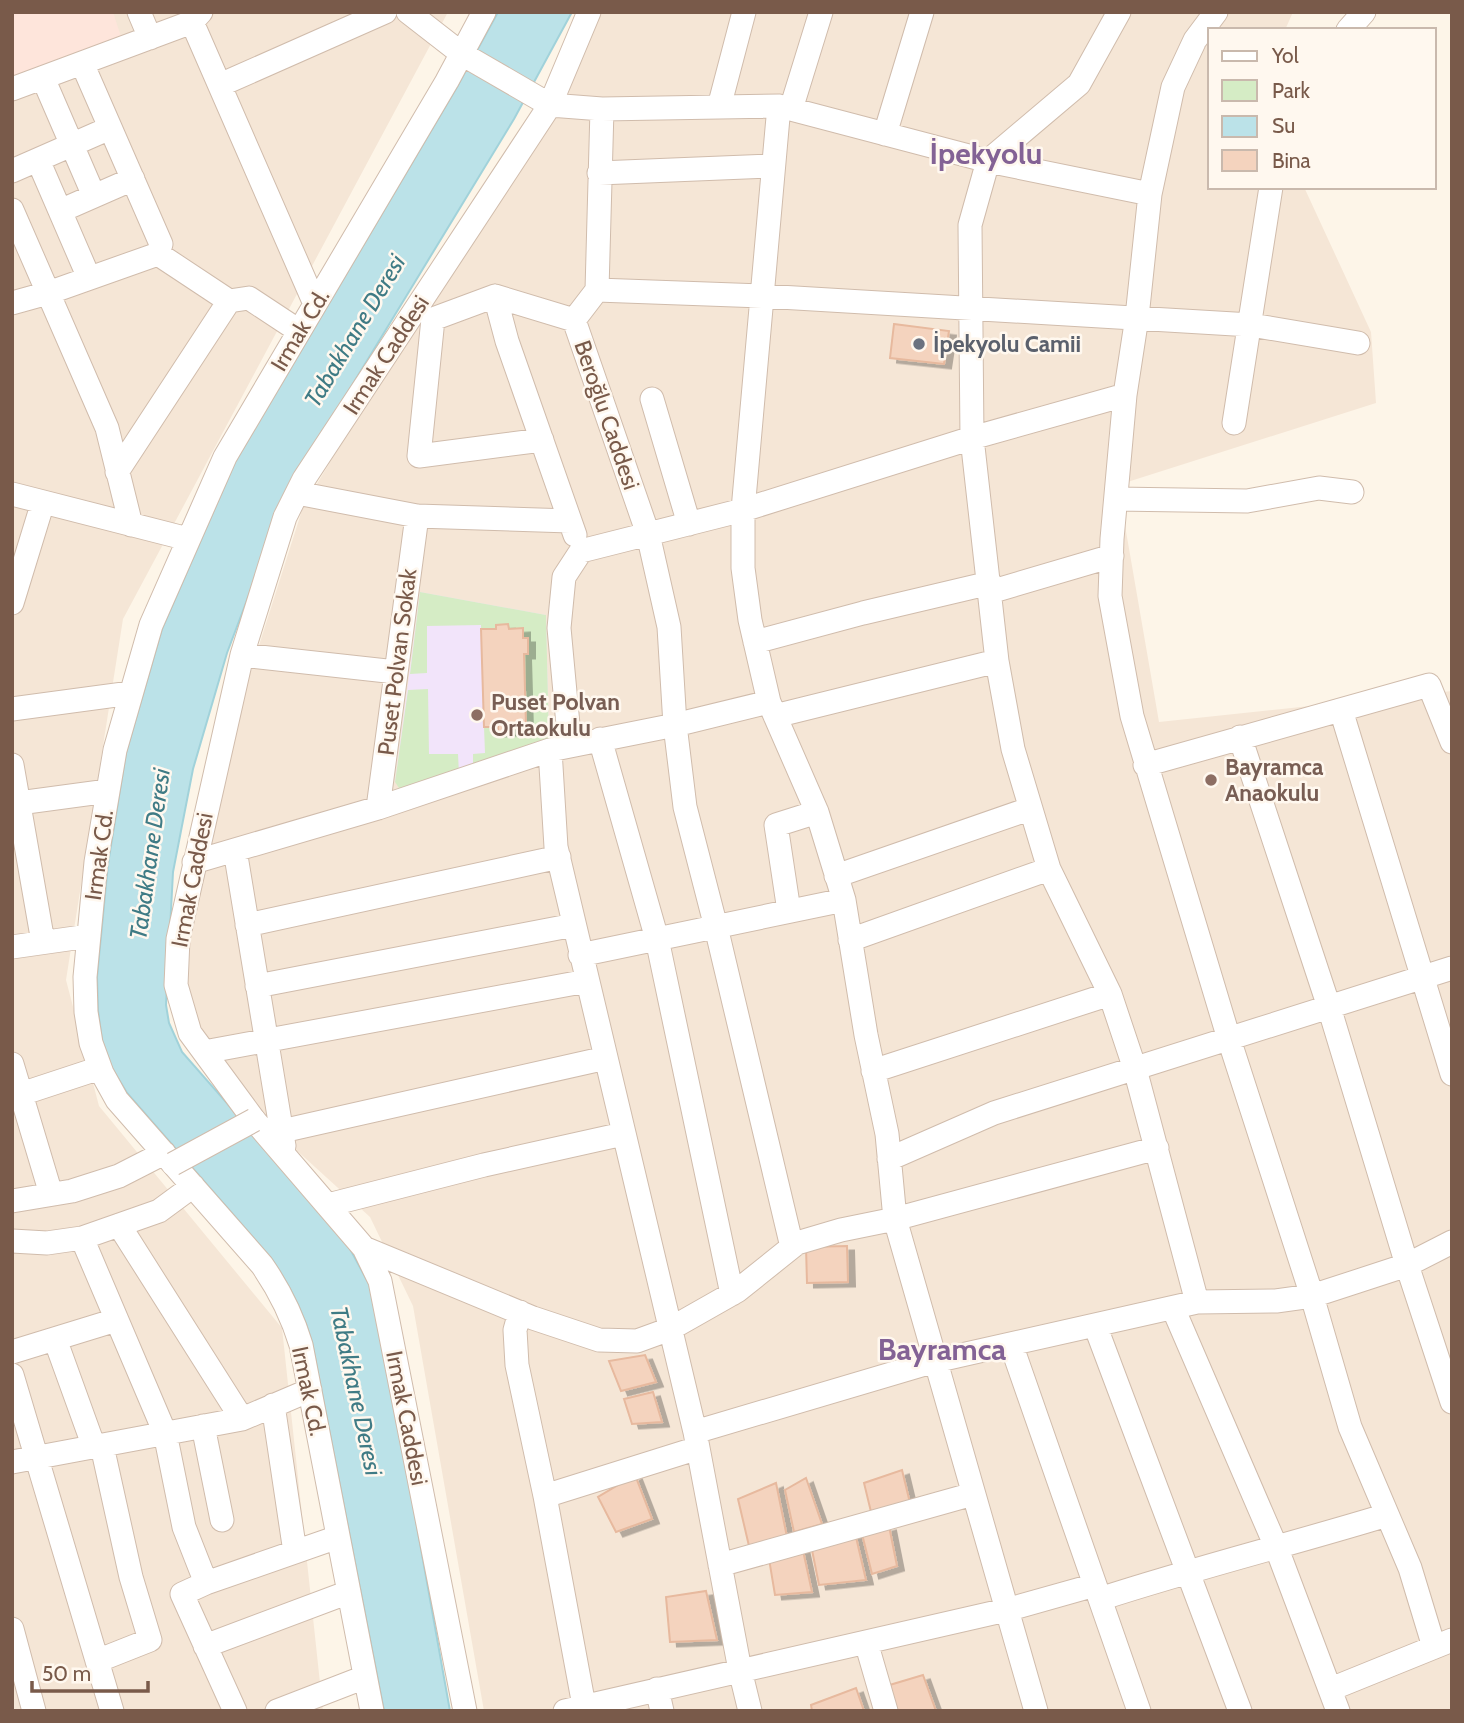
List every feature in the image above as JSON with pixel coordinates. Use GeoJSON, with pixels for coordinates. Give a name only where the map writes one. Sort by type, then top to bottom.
{"type":"FeatureCollection","features":[{"type":"Feature","properties":{"kind":"street"},"geometry":{"type":"LineString","coordinates":[[139,12],[150,38]]}},
{"type":"Feature","properties":{"kind":"street"},"geometry":{"type":"LineString","coordinates":[[220,85],[385,12]]}},
{"type":"Feature","properties":{"kind":"street"},"geometry":{"type":"LineString","coordinates":[[408,12],[466,56],[545,102],[602,109],[785,108],[988,161],[1150,194]]}},
{"type":"Feature","properties":{"kind":"street","name":"Irmak Cd."},"geometry":{"type":"LineString","coordinates":[[372,1711],[310,1390],[292,1316],[279,1289],[262,1265],[117,1100],[100,1068],[91,1042],[86,1012],[85,977],[96,862],[115,750],[151,625],[225,457],[466,56],[484,12]]}},
{"type":"Feature","properties":{"kind":"street"},"geometry":{"type":"LineString","coordinates":[[545,102],[589,12]]}},
{"type":"Feature","properties":{"kind":"street"},"geometry":{"type":"LineString","coordinates":[[719,107],[744,12]]}},
{"type":"Feature","properties":{"kind":"street"},"geometry":{"type":"LineString","coordinates":[[821,12],[785,108],[774,166],[743,510],[744,568],[755,642],[772,709],[817,812],[844,900],[873,1071],[887,1134],[895,1219],[1036,1711]]}},
{"type":"Feature","properties":{"kind":"street"},"geometry":{"type":"LineString","coordinates":[[885,134],[922,12]]}},
{"type":"Feature","properties":{"kind":"street"},"geometry":{"type":"LineString","coordinates":[[1119,12],[1079,83],[988,161],[970,225],[972,438],[996,661],[1013,749],[1049,869],[1110,994],[1135,1069],[1197,1302]]}},
{"type":"Feature","properties":{"kind":"street"},"geometry":{"type":"LineString","coordinates":[[1216,12],[1195,40],[1173,87],[1150,194],[1137,317],[1125,395],[1110,596],[1132,716],[1145,765],[1312,1296],[1349,1427],[1443,1643],[1331,1689]]}},
{"type":"Feature","properties":{"kind":"street"},"geometry":{"type":"LineString","coordinates":[[1350,28],[1364,12]]}},
{"type":"Feature","properties":{"kind":"street"},"geometry":{"type":"LineString","coordinates":[[12,89],[150,38],[196,17],[220,85],[315,304]]}},
{"type":"Feature","properties":{"kind":"street"},"geometry":{"type":"LineString","coordinates":[[82,63],[161,244],[158,254]]}},
{"type":"Feature","properties":{"kind":"street"},"geometry":{"type":"LineString","coordinates":[[43,78],[94,196]]}},
{"type":"Feature","properties":{"kind":"street","name":"Irmak Caddesi"},"geometry":{"type":"LineString","coordinates":[[465,1711],[380,1281],[364,1248],[254,1120],[190,1033],[176,985],[178,939],[242,655],[285,517],[312,467],[545,102]]}},
{"type":"Feature","properties":{"kind":"street"},"geometry":{"type":"LineString","coordinates":[[602,109],[597,290],[762,296],[1137,317],[1251,325],[1358,343]]}},
{"type":"Feature","properties":{"kind":"street"},"geometry":{"type":"LineString","coordinates":[[12,171],[110,128]]}},
{"type":"Feature","properties":{"kind":"street"},"geometry":{"type":"LineString","coordinates":[[38,160],[89,278]]}},
{"type":"Feature","properties":{"kind":"street"},"geometry":{"type":"LineString","coordinates":[[599,173],[774,166]]}},
{"type":"Feature","properties":{"kind":"street"},"geometry":{"type":"LineString","coordinates":[[60,211],[133,179]]}},
{"type":"Feature","properties":{"kind":"street"},"geometry":{"type":"LineString","coordinates":[[1234,423],[1271,189]]}},
{"type":"Feature","properties":{"kind":"street"},"geometry":{"type":"LineString","coordinates":[[12,210],[107,428],[131,525]]}},
{"type":"Feature","properties":{"kind":"street"},"geometry":{"type":"LineString","coordinates":[[13,306],[158,254]]}},
{"type":"Feature","properties":{"kind":"street"},"geometry":{"type":"LineString","coordinates":[[158,254],[229,301],[249,298],[299,331]]}},
{"type":"Feature","properties":{"kind":"street","name":"Beroğlu Caddesi"},"geometry":{"type":"LineString","coordinates":[[597,290],[574,320],[648,534],[669,627],[675,724],[685,807],[792,1247]]}},
{"type":"Feature","properties":{"kind":"street"},"geometry":{"type":"LineString","coordinates":[[495,296],[507,341],[581,551]]}},
{"type":"Feature","properties":{"kind":"street"},"geometry":{"type":"LineString","coordinates":[[542,440],[419,456],[433,319],[495,296],[574,320]]}},
{"type":"Feature","properties":{"kind":"street"},"geometry":{"type":"LineString","coordinates":[[117,472],[229,301]]}},
{"type":"Feature","properties":{"kind":"street"},"geometry":{"type":"LineString","coordinates":[[750,1711],[696,1440],[559,857],[559,628],[564,578],[581,551],[743,510],[972,438],[1125,395]]}},
{"type":"Feature","properties":{"kind":"street"},"geometry":{"type":"LineString","coordinates":[[652,399],[689,524]]}},
{"type":"Feature","properties":{"kind":"street"},"geometry":{"type":"LineString","coordinates":[[1116,499],[1247,501],[1319,488],[1352,492]]}},
{"type":"Feature","properties":{"kind":"street"},"geometry":{"type":"LineString","coordinates":[[297,493],[417,516],[570,521]]}},
{"type":"Feature","properties":{"kind":"street"},"geometry":{"type":"LineString","coordinates":[[12,494],[188,539]]}},
{"type":"Feature","properties":{"kind":"street"},"geometry":{"type":"LineString","coordinates":[[12,603],[43,502]]}},
{"type":"Feature","properties":{"kind":"street","name":"Puset Polvan Sokak"},"geometry":{"type":"LineString","coordinates":[[378,808],[417,516]]}},
{"type":"Feature","properties":{"kind":"street"},"geometry":{"type":"LineString","coordinates":[[755,642],[863,613],[990,587],[1112,556]]}},
{"type":"Feature","properties":{"kind":"street"},"geometry":{"type":"LineString","coordinates":[[242,655],[396,671]]}},
{"type":"Feature","properties":{"kind":"street"},"geometry":{"type":"LineString","coordinates":[[194,862],[378,808],[560,748],[675,724],[772,709],[996,661]]}},
{"type":"Feature","properties":{"kind":"street"},"geometry":{"type":"LineString","coordinates":[[1145,765],[1429,685],[1452,742]]}},
{"type":"Feature","properties":{"kind":"street"},"geometry":{"type":"LineString","coordinates":[[12,709],[131,693]]}},
{"type":"Feature","properties":{"kind":"street"},"geometry":{"type":"LineString","coordinates":[[1341,710],[1452,1074]]}},
{"type":"Feature","properties":{"kind":"street"},"geometry":{"type":"LineString","coordinates":[[1240,737],[1329,1007],[1407,1265],[1452,1402]]}},
{"type":"Feature","properties":{"kind":"street"},"geometry":{"type":"LineString","coordinates":[[600,739],[657,939],[732,1294]]}},
{"type":"Feature","properties":{"kind":"street"},"geometry":{"type":"LineString","coordinates":[[12,765],[43,943]]}},
{"type":"Feature","properties":{"kind":"street"},"geometry":{"type":"LineString","coordinates":[[19,803],[108,791]]}},
{"type":"Feature","properties":{"kind":"street"},"geometry":{"type":"LineString","coordinates":[[836,876],[1029,808]]}},
{"type":"Feature","properties":{"kind":"street"},"geometry":{"type":"LineString","coordinates":[[789,911],[776,825],[817,812]]}},
{"type":"Feature","properties":{"kind":"street"},"geometry":{"type":"LineString","coordinates":[[235,850],[286,1156]]}},
{"type":"Feature","properties":{"kind":"street"},"geometry":{"type":"LineString","coordinates":[[247,925],[559,857]]}},
{"type":"Feature","properties":{"kind":"street"},"geometry":{"type":"LineString","coordinates":[[850,940],[1049,869]]}},
{"type":"Feature","properties":{"kind":"street"},"geometry":{"type":"LineString","coordinates":[[580,955],[844,900]]}},
{"type":"Feature","properties":{"kind":"street"},"geometry":{"type":"LineString","coordinates":[[257,986],[574,925]]}},
{"type":"Feature","properties":{"kind":"street"},"geometry":{"type":"LineString","coordinates":[[12,947],[89,936]]}},
{"type":"Feature","properties":{"kind":"street"},"geometry":{"type":"LineString","coordinates":[[889,1159],[994,1113],[1452,968]]}},
{"type":"Feature","properties":{"kind":"street"},"geometry":{"type":"LineString","coordinates":[[204,1052],[587,981]]}},
{"type":"Feature","properties":{"kind":"street"},"geometry":{"type":"LineString","coordinates":[[873,1071],[1110,994]]}},
{"type":"Feature","properties":{"kind":"street"},"geometry":{"type":"LineString","coordinates":[[282,1131],[606,1058]]}},
{"type":"Feature","properties":{"kind":"street"},"geometry":{"type":"LineString","coordinates":[[12,1064],[17,1096],[51,1194]]}},
{"type":"Feature","properties":{"kind":"street"},"geometry":{"type":"LineString","coordinates":[[17,1096],[100,1068]]}},
{"type":"Feature","properties":{"kind":"street"},"geometry":{"type":"LineString","coordinates":[[12,1201],[72,1191],[119,1176],[168,1159],[254,1120]]}},
{"type":"Feature","properties":{"kind":"street"},"geometry":{"type":"LineString","coordinates":[[328,1205],[623,1134]]}},
{"type":"Feature","properties":{"kind":"street"},"geometry":{"type":"LineString","coordinates":[[364,1248],[520,1312],[599,1340],[637,1341],[670,1329],[732,1294],[797,1243],[1157,1148]]}},
{"type":"Feature","properties":{"kind":"street"},"geometry":{"type":"LineString","coordinates":[[12,1241],[47,1243],[82,1238],[159,1211],[193,1186]]}},
{"type":"Feature","properties":{"kind":"street"},"geometry":{"type":"LineString","coordinates":[[119,1225],[242,1419]]}},
{"type":"Feature","properties":{"kind":"street"},"geometry":{"type":"LineString","coordinates":[[82,1238],[165,1433],[184,1527],[206,1583]]}},
{"type":"Feature","properties":{"kind":"street"},"geometry":{"type":"LineString","coordinates":[[545,1496],[696,1440],[935,1361],[1197,1302],[1276,1301],[1312,1296],[1407,1265],[1452,1242]]}},
{"type":"Feature","properties":{"kind":"street"},"geometry":{"type":"LineString","coordinates":[[1173,1308],[1277,1549],[1338,1711]]}},
{"type":"Feature","properties":{"kind":"street"},"geometry":{"type":"LineString","coordinates":[[520,1312],[515,1330],[517,1365],[545,1496],[578,1709],[659,1700],[740,1670],[1188,1571],[1277,1549],[1387,1515]]}},
{"type":"Feature","properties":{"kind":"street"},"geometry":{"type":"LineString","coordinates":[[12,1352],[117,1320]]}},
{"type":"Feature","properties":{"kind":"street"},"geometry":{"type":"LineString","coordinates":[[1095,1325],[1240,1711]]}},
{"type":"Feature","properties":{"kind":"street"},"geometry":{"type":"LineString","coordinates":[[55,1339],[98,1446],[150,1640],[97,1661]]}},
{"type":"Feature","properties":{"kind":"street"},"geometry":{"type":"LineString","coordinates":[[1011,1344],[1098,1592],[1135,1710]]}},
{"type":"Feature","properties":{"kind":"street"},"geometry":{"type":"LineString","coordinates":[[12,1375],[112,1711]]}},
{"type":"Feature","properties":{"kind":"street"},"geometry":{"type":"LineString","coordinates":[[12,1462],[242,1419],[310,1390]]}},
{"type":"Feature","properties":{"kind":"street"},"geometry":{"type":"LineString","coordinates":[[273,1405],[295,1552]]}},
{"type":"Feature","properties":{"kind":"street"},"geometry":{"type":"LineString","coordinates":[[203,1426],[222,1520]]}},
{"type":"Feature","properties":{"kind":"street"},"geometry":{"type":"LineString","coordinates":[[720,1565],[973,1494]]}},
{"type":"Feature","properties":{"kind":"street"},"geometry":{"type":"LineString","coordinates":[[235,1711],[182,1594],[338,1537]]}},
{"type":"Feature","properties":{"kind":"street"},"geometry":{"type":"LineString","coordinates":[[205,1646],[349,1592]]}},
{"type":"Feature","properties":{"kind":"street"},"geometry":{"type":"LineString","coordinates":[[12,1629],[34,1711]]}},
{"type":"Feature","properties":{"kind":"street"},"geometry":{"type":"LineString","coordinates":[[866,1642],[886,1711]]}},
{"type":"Feature","properties":{"kind":"street"},"geometry":{"type":"LineString","coordinates":[[278,1711],[365,1677]]}},
{"type":"Feature","properties":{"kind":"shaded area"},"geometry":{"type":"Polygon","coordinates":[[[12,12],[448,12],[123,619],[66,980],[99,1106],[282,1328],[323,1711],[12,1711],[12,12]]]}},
{"type":"Feature","properties":{"kind":"shaded area"},"geometry":{"type":"Polygon","coordinates":[[[12,12],[113,12],[124,46],[12,83],[12,12]]]}},
{"type":"Feature","properties":{"kind":"shaded area"},"geometry":{"type":"Polygon","coordinates":[[[601,12],[1293,12],[1286,28],[1208,28],[1208,189],[1305,189],[1371,332],[1376,403],[1118,485],[1159,722],[1452,691],[1452,1711],[484,1711],[413,1306],[370,1217],[260,1117],[179,1004],[201,828],[303,507],[601,12]]]}},
{"type":"Feature","properties":{"kind":"shaded area","name":"Puset Polvan Ortaokulu"},"geometry":{"type":"Polygon","coordinates":[[[420,592],[546,615],[549,741],[413,791],[395,782],[420,592]]]}},
{"type":"Feature","properties":{"kind":"green space"},"geometry":{"type":"Polygon","coordinates":[[[420,592],[546,615],[549,741],[473,769],[473,754],[485,753],[484,727],[498,727],[499,732],[511,731],[511,727],[526,726],[524,654],[528,653],[528,639],[523,638],[523,628],[509,629],[508,624],[496,625],[496,629],[481,629],[481,625],[427,626],[427,673],[410,674],[420,592]]]}},
{"type":"Feature","properties":{"kind":"green space"},"geometry":{"type":"Polygon","coordinates":[[[428,689],[429,754],[458,754],[459,774],[401,791],[395,782],[408,690],[428,689]]]}},
{"type":"Feature","properties":{"kind":"water","name":"Tabakhane Deresi"},"geometry":{"type":"Polygon","coordinates":[[[498,12],[572,12],[514,119],[289,489],[227,653],[193,769],[173,872],[166,1005],[169,1023],[182,1052],[325,1215],[349,1247],[369,1284],[381,1325],[450,1711],[384,1711],[312,1342],[304,1320],[290,1288],[271,1258],[127,1093],[112,1068],[102,1040],[97,977],[108,864],[126,753],[162,629],[235,462],[457,87],[498,12]]]}},
{"type":"Feature","properties":{"kind":"building","name":"İpekyolu Camii"},"geometry":{"type":"Polygon","coordinates":[[[894,324],[949,331],[944,364],[890,358],[894,324]]]}},
{"type":"Feature","properties":{"kind":"building"},"geometry":{"type":"Polygon","coordinates":[[[508,624],[509,629],[523,628],[523,638],[528,638],[528,654],[524,654],[526,726],[511,727],[511,731],[498,732],[498,727],[484,727],[481,629],[496,629],[496,625],[508,624]]]}},
{"type":"Feature","properties":{"kind":"building"},"geometry":{"type":"Polygon","coordinates":[[[847,1246],[848,1282],[807,1283],[806,1247],[847,1246]]]}},
{"type":"Feature","properties":{"kind":"building"},"geometry":{"type":"Polygon","coordinates":[[[645,1355],[656,1382],[621,1391],[609,1361],[645,1355]]]}},
{"type":"Feature","properties":{"kind":"building"},"geometry":{"type":"Polygon","coordinates":[[[653,1392],[662,1422],[632,1424],[624,1399],[653,1392]]]}},
{"type":"Feature","properties":{"kind":"building"},"geometry":{"type":"Polygon","coordinates":[[[902,1470],[910,1503],[872,1516],[864,1483],[902,1470]]]}},
{"type":"Feature","properties":{"kind":"building"},"geometry":{"type":"Polygon","coordinates":[[[635,1475],[652,1519],[616,1532],[598,1497],[635,1475]]]}},
{"type":"Feature","properties":{"kind":"building"},"geometry":{"type":"Polygon","coordinates":[[[806,1478],[822,1524],[794,1532],[785,1490],[806,1478]]]}},
{"type":"Feature","properties":{"kind":"building"},"geometry":{"type":"Polygon","coordinates":[[[776,1483],[787,1537],[749,1546],[738,1499],[776,1483]]]}},
{"type":"Feature","properties":{"kind":"building"},"geometry":{"type":"Polygon","coordinates":[[[889,1526],[897,1566],[872,1574],[862,1534],[889,1526]]]}},
{"type":"Feature","properties":{"kind":"building"},"geometry":{"type":"Polygon","coordinates":[[[855,1533],[866,1580],[819,1585],[810,1540],[855,1533]]]}},
{"type":"Feature","properties":{"kind":"building"},"geometry":{"type":"Polygon","coordinates":[[[802,1546],[812,1592],[775,1595],[769,1559],[802,1546]]]}},
{"type":"Feature","properties":{"kind":"building"},"geometry":{"type":"Polygon","coordinates":[[[706,1591],[717,1640],[670,1642],[666,1597],[706,1591]]]}},
{"type":"Feature","properties":{"kind":"building"},"geometry":{"type":"Polygon","coordinates":[[[923,1675],[936,1711],[881,1711],[873,1690],[923,1675]]]}},
{"type":"Feature","properties":{"kind":"building"},"geometry":{"type":"Polygon","coordinates":[[[856,1688],[864,1711],[812,1711],[811,1705],[856,1688]]]}},
{"type":"Feature","properties":{"kind":"place","name":"İpekyolu Camii"},"geometry":{"type":"Point","coordinates":[919,344]}},
{"type":"Feature","properties":{"kind":"place","name":"Puset Polvan Ortaokulu"},"geometry":{"type":"Point","coordinates":[477,715]}},
{"type":"Feature","properties":{"kind":"place","name":"Bayramca Anaokulu"},"geometry":{"type":"Point","coordinates":[1211,780]}},
{"type":"Feature","properties":{"kind":"district","name":"İpekyolu"},"geometry":{"type":"Point","coordinates":[986,154]}},
{"type":"Feature","properties":{"kind":"district","name":"Bayramca"},"geometry":{"type":"Point","coordinates":[942,1350]}}]}
